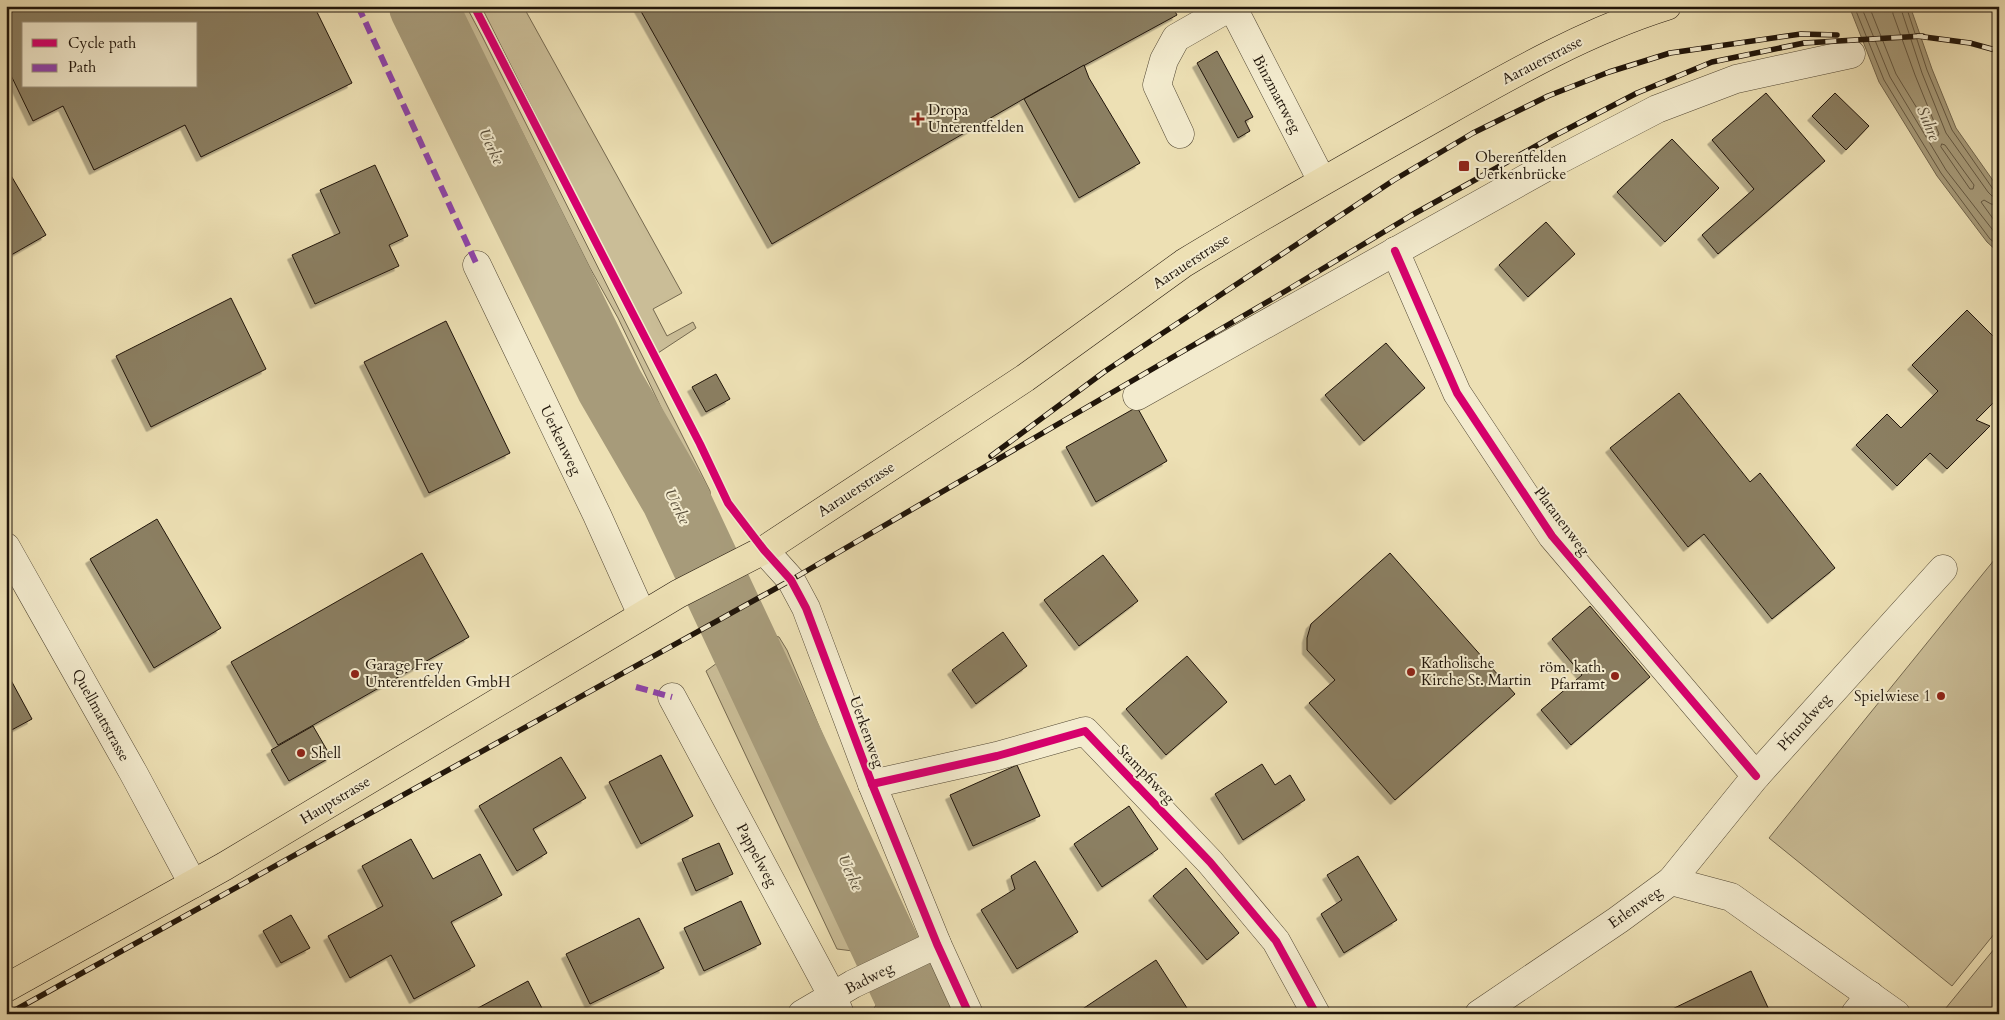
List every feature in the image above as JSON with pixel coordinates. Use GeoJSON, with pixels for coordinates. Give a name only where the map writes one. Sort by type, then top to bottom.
{"type":"FeatureCollection","features":[{"type":"Feature","properties":{"kind":"main road","name":"Aarauerstrasse"},"geometry":{"type":"LineString","coordinates":[[650,610],[704,579],[753,556],[1025,378],[1184,263],[1322,181],[1501,81],[1578,41],[1667,6]]}},
{"type":"Feature","properties":{"kind":"main road","name":"Hauptstrasse"},"geometry":{"type":"LineString","coordinates":[[6,988],[193,884],[650,610]]}},
{"type":"Feature","properties":{"kind":"street"},"geometry":{"type":"LineString","coordinates":[[1180,134],[1157,85],[1164,60],[1176,38],[1232,6]]}},
{"type":"Feature","properties":{"kind":"street","name":"Binzmattweg"},"geometry":{"type":"LineString","coordinates":[[1232,6],[1322,181]]}},
{"type":"Feature","properties":{"kind":"street"},"geometry":{"type":"LineString","coordinates":[[1137,396],[1557,161],[1676,100],[1736,79],[1851,54]]}},
{"type":"Feature","properties":{"kind":"street","name":"Platanenweg"},"geometry":{"type":"LineString","coordinates":[[1395,252],[1457,393],[1552,536],[1756,776]]}},
{"type":"Feature","properties":{"kind":"street","name":"Uerkenweg"},"geometry":{"type":"LineString","coordinates":[[477,265],[597,516],[650,610]]}},
{"type":"Feature","properties":{"kind":"street","name":"Quellmattstrasse"},"geometry":{"type":"LineString","coordinates":[[6,547],[134,774],[193,884]]}},
{"type":"Feature","properties":{"kind":"street","name":"Uerkenweg"},"geometry":{"type":"LineString","coordinates":[[753,556],[791,580],[806,608],[872,784],[929,948],[970,1014]]}},
{"type":"Feature","properties":{"kind":"street","name":"Pfrundweg"},"geometry":{"type":"LineString","coordinates":[[1671,881],[1756,776],[1943,569]]}},
{"type":"Feature","properties":{"kind":"street","name":"Pappelweg"},"geometry":{"type":"LineString","coordinates":[[672,697],[842,998]]}},
{"type":"Feature","properties":{"kind":"street","name":"Stampfiweg"},"geometry":{"type":"LineString","coordinates":[[872,784],[997,756],[1085,731],[1210,862],[1276,941],[1316,1014]]}},
{"type":"Feature","properties":{"kind":"street","name":"Erlenweg"},"geometry":{"type":"LineString","coordinates":[[1480,1014],[1618,920],[1671,881],[1731,897],[1863,1004],[1896,1014]]}},
{"type":"Feature","properties":{"kind":"street","name":"Badweg"},"geometry":{"type":"LineString","coordinates":[[802,1014],[842,998],[929,948]]}},
{"type":"Feature","properties":{"kind":"shaded area"},"geometry":{"type":"Polygon","coordinates":[[[459,6],[466,6],[482,36],[710,491],[711,500],[706,501],[618,318],[590,268],[459,6]]]}},
{"type":"Feature","properties":{"kind":"shaded area"},"geometry":{"type":"Polygon","coordinates":[[[481,6],[523,6],[682,293],[653,309],[667,336],[693,322],[696,328],[658,353],[633,308],[481,6]]]}},
{"type":"Feature","properties":{"kind":"shaded area","name":"Spielwiese 1"},"geometry":{"type":"Polygon","coordinates":[[[1999,554],[1999,928],[1952,986],[1769,838],[1999,554]]]}},
{"type":"Feature","properties":{"kind":"shaded area"},"geometry":{"type":"Polygon","coordinates":[[[761,631],[779,637],[787,650],[902,924],[853,951],[837,949],[706,671],[761,631]]]}},
{"type":"Feature","properties":{"kind":"shaded area"},"geometry":{"type":"Polygon","coordinates":[[[1999,943],[1999,1004],[1991,1014],[1941,1014],[1999,943]]]}},
{"type":"Feature","properties":{"kind":"shaded area"},"geometry":{"type":"Polygon","coordinates":[[[916,978],[938,994],[947,1014],[870,1014],[885,992],[916,978]]]}},
{"type":"Feature","properties":{"kind":"water","name":"Suhre"},"geometry":{"type":"Polygon","coordinates":[[[1849,6],[1910,6],[1932,69],[1956,128],[1999,189],[1999,253],[1987,242],[1937,176],[1879,82],[1849,6]]]}},
{"type":"Feature","properties":{"kind":"building"},"geometry":{"type":"Polygon","coordinates":[[[6,6],[314,6],[352,83],[201,157],[185,125],[94,170],[63,106],[33,121],[6,65],[6,6]]]}},
{"type":"Feature","properties":{"kind":"building"},"geometry":{"type":"Polygon","coordinates":[[[638,6],[1172,6],[1177,15],[1039,90],[772,244],[638,6]]]}},
{"type":"Feature","properties":{"kind":"building"},"geometry":{"type":"Polygon","coordinates":[[[1217,51],[1253,117],[1245,121],[1250,131],[1238,138],[1197,63],[1217,51]]]}},
{"type":"Feature","properties":{"kind":"building"},"geometry":{"type":"Polygon","coordinates":[[[1084,65],[1089,78],[1140,163],[1079,198],[1024,99],[1084,65]]]}},
{"type":"Feature","properties":{"kind":"building"},"geometry":{"type":"Polygon","coordinates":[[[1766,93],[1825,161],[1718,254],[1702,235],[1754,189],[1712,140],[1766,93]]]}},
{"type":"Feature","properties":{"kind":"building"},"geometry":{"type":"Polygon","coordinates":[[[1835,93],[1869,126],[1846,150],[1812,116],[1835,93]]]}},
{"type":"Feature","properties":{"kind":"building"},"geometry":{"type":"Polygon","coordinates":[[[1672,139],[1719,188],[1665,242],[1617,192],[1672,139]]]}},
{"type":"Feature","properties":{"kind":"building"},"geometry":{"type":"Polygon","coordinates":[[[375,165],[408,236],[389,245],[399,266],[315,304],[292,255],[340,233],[320,190],[375,165]]]}},
{"type":"Feature","properties":{"kind":"building"},"geometry":{"type":"Polygon","coordinates":[[[6,167],[46,235],[6,258],[6,167]]]}},
{"type":"Feature","properties":{"kind":"building"},"geometry":{"type":"Polygon","coordinates":[[[1546,222],[1575,254],[1528,297],[1499,265],[1546,222]]]}},
{"type":"Feature","properties":{"kind":"building"},"geometry":{"type":"Polygon","coordinates":[[[231,298],[266,369],[151,427],[116,356],[231,298]]]}},
{"type":"Feature","properties":{"kind":"building"},"geometry":{"type":"Polygon","coordinates":[[[1967,310],[1999,342],[1999,397],[1976,420],[1990,426],[1947,469],[1930,453],[1897,486],[1856,445],[1887,414],[1901,428],[1938,391],[1912,365],[1967,310]]]}},
{"type":"Feature","properties":{"kind":"building"},"geometry":{"type":"Polygon","coordinates":[[[446,321],[510,453],[429,493],[364,362],[446,321]]]}},
{"type":"Feature","properties":{"kind":"building"},"geometry":{"type":"Polygon","coordinates":[[[1386,343],[1425,388],[1364,441],[1325,395],[1386,343]]]}},
{"type":"Feature","properties":{"kind":"building"},"geometry":{"type":"Polygon","coordinates":[[[716,374],[730,399],[706,412],[692,387],[716,374]]]}},
{"type":"Feature","properties":{"kind":"building"},"geometry":{"type":"Polygon","coordinates":[[[1679,393],[1750,482],[1760,473],[1835,568],[1772,619],[1704,534],[1688,547],[1610,448],[1679,393]]]}},
{"type":"Feature","properties":{"kind":"building"},"geometry":{"type":"Polygon","coordinates":[[[1137,407],[1167,461],[1096,502],[1066,447],[1137,407]]]}},
{"type":"Feature","properties":{"kind":"building"},"geometry":{"type":"Polygon","coordinates":[[[157,519],[221,628],[154,668],[90,559],[157,519]]]}},
{"type":"Feature","properties":{"kind":"building"},"geometry":{"type":"Polygon","coordinates":[[[422,553],[469,637],[278,745],[231,662],[422,553]]]}},
{"type":"Feature","properties":{"kind":"building","name":"Katholische Kirche St. Martin"},"geometry":{"type":"Polygon","coordinates":[[[1390,553],[1515,694],[1395,800],[1309,703],[1335,680],[1307,650],[1307,638],[1311,624],[1390,553]]]}},
{"type":"Feature","properties":{"kind":"building"},"geometry":{"type":"Polygon","coordinates":[[[1103,555],[1138,601],[1079,646],[1044,600],[1103,555]]]}},
{"type":"Feature","properties":{"kind":"building","name":"röm. kath. Pfarramt"},"geometry":{"type":"Polygon","coordinates":[[[1590,606],[1650,677],[1571,745],[1541,710],[1582,675],[1552,639],[1590,606]]]}},
{"type":"Feature","properties":{"kind":"building"},"geometry":{"type":"Polygon","coordinates":[[[1003,632],[1027,666],[976,704],[952,670],[1003,632]]]}},
{"type":"Feature","properties":{"kind":"building"},"geometry":{"type":"Polygon","coordinates":[[[1187,656],[1227,702],[1166,755],[1126,709],[1187,656]]]}},
{"type":"Feature","properties":{"kind":"building"},"geometry":{"type":"Polygon","coordinates":[[[6,671],[32,719],[6,733],[6,671]]]}},
{"type":"Feature","properties":{"kind":"building","name":"Shell"},"geometry":{"type":"Polygon","coordinates":[[[313,726],[331,757],[289,781],[271,750],[313,726]]]}},
{"type":"Feature","properties":{"kind":"building"},"geometry":{"type":"Polygon","coordinates":[[[661,755],[693,816],[641,844],[609,782],[661,755]]]}},
{"type":"Feature","properties":{"kind":"building"},"geometry":{"type":"Polygon","coordinates":[[[561,757],[586,798],[533,829],[547,853],[517,871],[479,806],[561,757]]]}},
{"type":"Feature","properties":{"kind":"building"},"geometry":{"type":"Polygon","coordinates":[[[1262,764],[1275,785],[1290,775],[1305,800],[1243,840],[1215,794],[1262,764]]]}},
{"type":"Feature","properties":{"kind":"building"},"geometry":{"type":"Polygon","coordinates":[[[1017,765],[1040,816],[973,846],[950,795],[1017,765]]]}},
{"type":"Feature","properties":{"kind":"building"},"geometry":{"type":"Polygon","coordinates":[[[1129,806],[1158,849],[1102,887],[1074,844],[1129,806]]]}},
{"type":"Feature","properties":{"kind":"building"},"geometry":{"type":"Polygon","coordinates":[[[411,839],[433,879],[480,854],[502,895],[451,922],[475,966],[414,999],[391,955],[350,978],[328,936],[383,906],[362,866],[411,839]]]}},
{"type":"Feature","properties":{"kind":"building"},"geometry":{"type":"Polygon","coordinates":[[[719,843],[733,874],[696,891],[682,859],[719,843]]]}},
{"type":"Feature","properties":{"kind":"building"},"geometry":{"type":"Polygon","coordinates":[[[1358,856],[1397,920],[1344,953],[1321,914],[1342,900],[1327,875],[1358,856]]]}},
{"type":"Feature","properties":{"kind":"building"},"geometry":{"type":"Polygon","coordinates":[[[1035,861],[1078,932],[1017,969],[981,910],[1015,889],[1011,876],[1035,861]]]}},
{"type":"Feature","properties":{"kind":"building"},"geometry":{"type":"Polygon","coordinates":[[[1186,868],[1239,933],[1207,960],[1153,896],[1186,868]]]}},
{"type":"Feature","properties":{"kind":"building"},"geometry":{"type":"Polygon","coordinates":[[[741,901],[761,944],[704,971],[684,928],[741,901]]]}},
{"type":"Feature","properties":{"kind":"building"},"geometry":{"type":"Polygon","coordinates":[[[291,915],[310,948],[281,963],[263,931],[291,915]]]}},
{"type":"Feature","properties":{"kind":"building"},"geometry":{"type":"Polygon","coordinates":[[[639,918],[664,968],[590,1004],[566,954],[639,918]]]}},
{"type":"Feature","properties":{"kind":"building"},"geometry":{"type":"Polygon","coordinates":[[[1156,960],[1187,1008],[1178,1014],[1075,1014],[1156,960]]]}},
{"type":"Feature","properties":{"kind":"building"},"geometry":{"type":"Polygon","coordinates":[[[1751,971],[1771,1014],[1662,1014],[1751,971]]]}},
{"type":"Feature","properties":{"kind":"building"},"geometry":{"type":"Polygon","coordinates":[[[528,981],[545,1014],[467,1014],[528,981]]]}},
{"type":"Feature","properties":{"kind":"waterway","name":"Uerke"},"geometry":{"type":"LineString","coordinates":[[423,6],[610,386],[675,498],[917,1014]]}},
{"type":"Feature","properties":{"kind":"railway"},"geometry":{"type":"LineString","coordinates":[[991,456],[1104,372],[1394,180],[1473,133],[1548,96],[1609,72],[1670,53],[1801,34],[1837,35]]}},
{"type":"Feature","properties":{"kind":"railway"},"geometry":{"type":"LineString","coordinates":[[1917,36],[1970,43],[1999,51]]}},
{"type":"Feature","properties":{"kind":"railway"},"geometry":{"type":"LineString","coordinates":[[8,1014],[791,580],[1274,298],[1412,215],[1552,137],[1637,93],[1712,62],[1804,43],[1923,36]]}},
{"type":"Feature","properties":{"kind":"marked path"},"geometry":{"type":"LineString","coordinates":[[358,6],[477,265]]}},
{"type":"Feature","properties":{"kind":"marked path"},"geometry":{"type":"LineString","coordinates":[[636,687],[672,697]]}},
{"type":"Feature","properties":{"kind":"cycle path"},"geometry":{"type":"LineString","coordinates":[[474,6],[700,444],[728,503],[764,550],[791,580],[806,608],[872,784],[937,944],[969,1014]]}},
{"type":"Feature","properties":{"kind":"cycle path"},"geometry":{"type":"LineString","coordinates":[[1395,251],[1457,393],[1552,536],[1756,776]]}},
{"type":"Feature","properties":{"kind":"cycle path"},"geometry":{"type":"LineString","coordinates":[[872,784],[997,756],[1085,731],[1210,862],[1276,941],[1316,1014]]}},
{"type":"Feature","properties":{"kind":"place","name":"Dropa Unterentfelden"},"geometry":{"type":"Point","coordinates":[918,119]}},
{"type":"Feature","properties":{"kind":"place","name":"Oberentfelden Uerkenbrücke"},"geometry":{"type":"Point","coordinates":[1464,166]}},
{"type":"Feature","properties":{"kind":"place","name":"Katholische Kirche St. Martin"},"geometry":{"type":"Point","coordinates":[1411,672]}},
{"type":"Feature","properties":{"kind":"place","name":"Garage Frey Unterentfelden GmbH"},"geometry":{"type":"Point","coordinates":[355,674]}},
{"type":"Feature","properties":{"kind":"place","name":"röm. kath. Pfarramt"},"geometry":{"type":"Point","coordinates":[1615,676]}},
{"type":"Feature","properties":{"kind":"place","name":"Spielwiese 1"},"geometry":{"type":"Point","coordinates":[1941,696]}},
{"type":"Feature","properties":{"kind":"place","name":"Shell"},"geometry":{"type":"Point","coordinates":[301,753]}}]}
